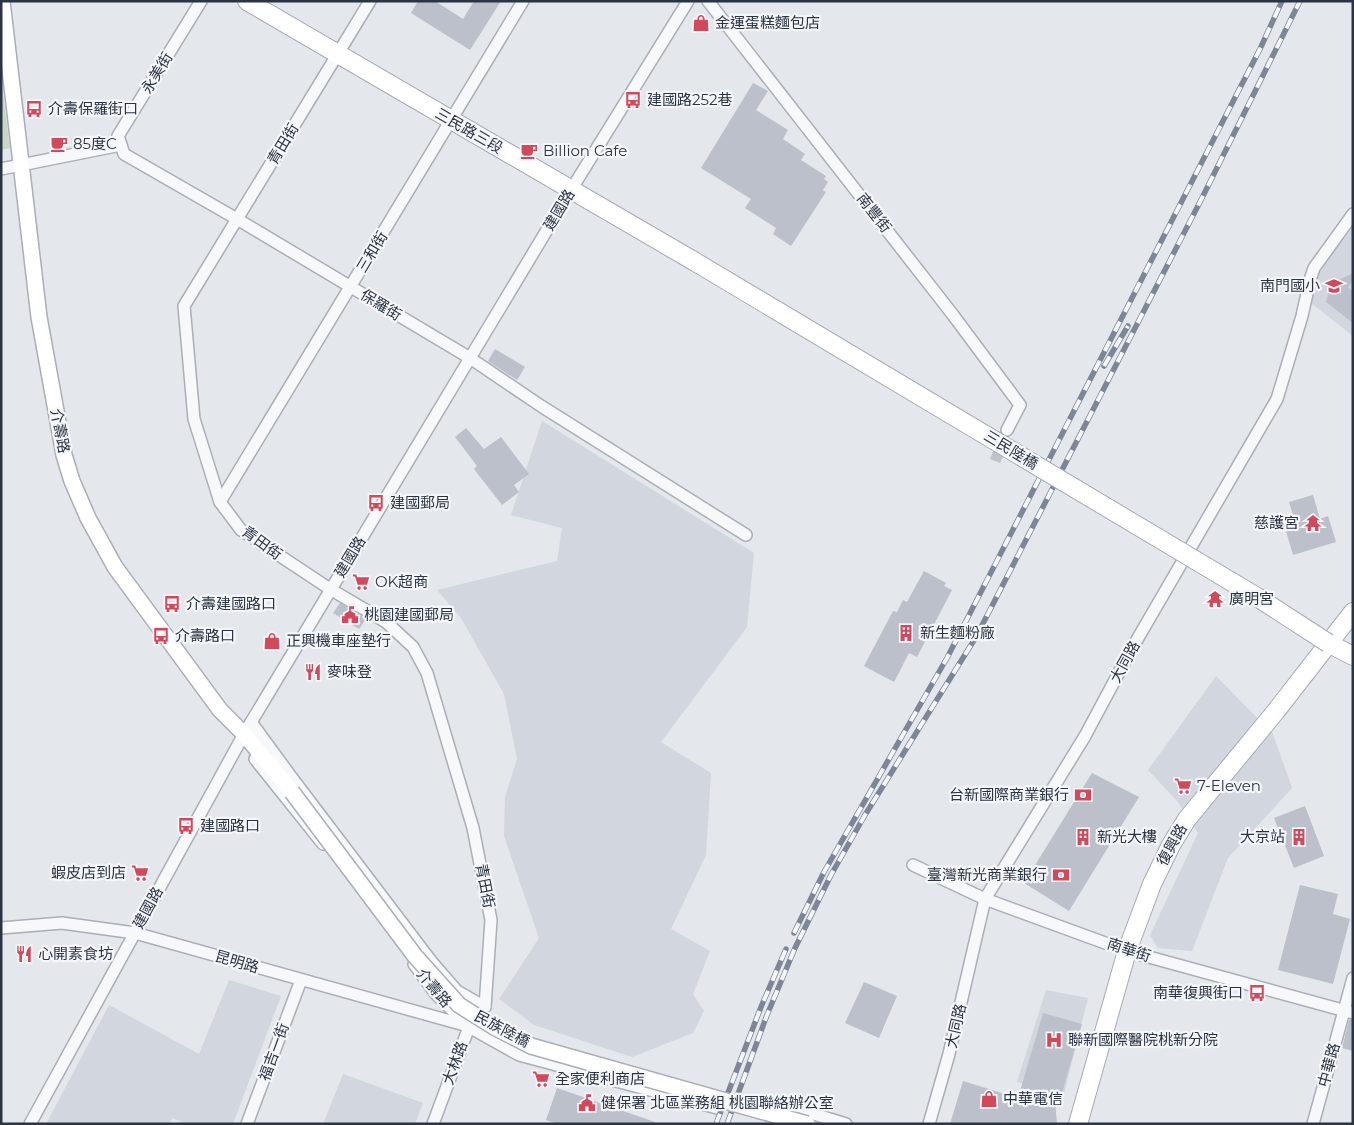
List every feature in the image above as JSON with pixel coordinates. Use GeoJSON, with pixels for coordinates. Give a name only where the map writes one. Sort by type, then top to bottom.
{"type":"FeatureCollection","features":[{"type":"Feature","properties":{"kind":"main road","name":"三民路三段"},"geometry":{"type":"LineString","coordinates":[[246,1],[692,260]]}},
{"type":"Feature","properties":{"kind":"main road","name":"三民陸橋"},"geometry":{"type":"LineString","coordinates":[[692,260],[1257,597],[1328,643]]}},
{"type":"Feature","properties":{"kind":"main road","name":"復興路"},"geometry":{"type":"LineString","coordinates":[[1078,1124],[1127,951],[1152,884],[1171,845],[1187,819],[1276,711],[1353,612]]}},
{"type":"Feature","properties":{"kind":"main road"},"geometry":{"type":"LineString","coordinates":[[1328,643],[1353,656]]}},
{"type":"Feature","properties":{"kind":"street","name":"介壽路"},"geometry":{"type":"LineString","coordinates":[[2,1],[39,317],[64,455],[72,481],[88,518],[115,568],[220,710],[292,778],[431,961],[457,991],[485,1007]]}},
{"type":"Feature","properties":{"kind":"street","name":"永美街"},"geometry":{"type":"LineString","coordinates":[[121,145],[118,136],[200,1]]}},
{"type":"Feature","properties":{"kind":"street","name":"青田街"},"geometry":{"type":"LineString","coordinates":[[370,1],[184,306],[194,419],[220,502],[241,530],[330,589],[386,622],[413,647],[428,673],[473,828],[491,920],[485,1007]]}},
{"type":"Feature","properties":{"kind":"street","name":"三和街"},"geometry":{"type":"LineString","coordinates":[[220,502],[524,1]]}},
{"type":"Feature","properties":{"kind":"street","name":"建國路"},"geometry":{"type":"LineString","coordinates":[[30,1124],[245,732],[571,190],[688,1]]}},
{"type":"Feature","properties":{"kind":"street","name":"南豐街"},"geometry":{"type":"LineString","coordinates":[[708,1],[953,314],[1020,405],[1007,430]]}},
{"type":"Feature","properties":{"kind":"street"},"geometry":{"type":"LineString","coordinates":[[1,169],[121,145]]}},
{"type":"Feature","properties":{"kind":"street","name":"保羅街"},"geometry":{"type":"LineString","coordinates":[[121,145],[124,154],[470,358],[541,406],[746,535]]}},
{"type":"Feature","properties":{"kind":"street","name":"大同路"},"geometry":{"type":"LineString","coordinates":[[929,1124],[949,1054],[985,900],[1085,736],[1131,650],[1277,399],[1314,268],[1353,214]]}},
{"type":"Feature","properties":{"kind":"street","name":"介壽路"},"geometry":{"type":"LineString","coordinates":[[245,732],[292,792]]}},
{"type":"Feature","properties":{"kind":"street","name":"介壽路"},"geometry":{"type":"LineString","coordinates":[[245,732],[436,993],[469,1027],[519,1054],[716,1108]]}},
{"type":"Feature","properties":{"kind":"street","name":"民族陸橋"},"geometry":{"type":"LineString","coordinates":[[292,792],[415,956],[459,1005],[494,1027],[531,1046],[807,1124]]}},
{"type":"Feature","properties":{"kind":"street","name":"南華街"},"geometry":{"type":"LineString","coordinates":[[913,865],[985,900],[1127,951],[1348,1011]]}},
{"type":"Feature","properties":{"kind":"street","name":"昆明路"},"geometry":{"type":"LineString","coordinates":[[1,928],[62,923],[134,933],[469,1027]]}},
{"type":"Feature","properties":{"kind":"street","name":"中華路"},"geometry":{"type":"LineString","coordinates":[[1312,1124],[1348,1011],[1353,978]]}},
{"type":"Feature","properties":{"kind":"street","name":"福吉一街"},"geometry":{"type":"LineString","coordinates":[[247,1124],[301,980]]}},
{"type":"Feature","properties":{"kind":"street","name":"大林路"},"geometry":{"type":"LineString","coordinates":[[433,1124],[469,1027],[485,1007]]}},
{"type":"Feature","properties":{"kind":"street"},"geometry":{"type":"LineString","coordinates":[[788,1106],[846,1124]]}},
{"type":"Feature","properties":{"kind":"shaded area","name":"南門國小"},"geometry":{"type":"Polygon","coordinates":[[[1353,227],[1353,336],[1311,303],[1320,269],[1353,227]]]}},
{"type":"Feature","properties":{"kind":"shaded area"},"geometry":{"type":"Polygon","coordinates":[[[542,421],[754,553],[747,627],[661,742],[711,773],[706,855],[671,929],[710,951],[693,994],[704,1011],[693,1033],[632,1057],[534,1025],[499,999],[539,938],[504,836],[505,797],[517,759],[504,694],[461,618],[437,590],[557,561],[562,528],[511,515],[542,421]]]}},
{"type":"Feature","properties":{"kind":"shaded area"},"geometry":{"type":"Polygon","coordinates":[[[1216,676],[1273,734],[1292,788],[1228,858],[1192,951],[1158,948],[1150,935],[1198,833],[1177,801],[1148,770],[1216,676]]]}},
{"type":"Feature","properties":{"kind":"shaded area"},"geometry":{"type":"Polygon","coordinates":[[[229,980],[281,996],[233,1124],[185,1124],[173,1118],[169,1124],[46,1124],[109,1005],[199,1054],[229,980]]]}},
{"type":"Feature","properties":{"kind":"shaded area","name":"聯新國際醫院桃新分院"},"geometry":{"type":"Polygon","coordinates":[[[1046,990],[1088,998],[1064,1094],[1017,1082],[1046,990]]]}},
{"type":"Feature","properties":{"kind":"shaded area"},"geometry":{"type":"Polygon","coordinates":[[[343,1074],[423,1103],[415,1124],[323,1124],[343,1074]]]}},
{"type":"Feature","properties":{"kind":"green space"},"geometry":{"type":"Polygon","coordinates":[[[1,79],[10,148],[1,150],[1,79]]]}},
{"type":"Feature","properties":{"kind":"building"},"geometry":{"type":"Polygon","coordinates":[[[418,1],[435,1],[463,19],[474,1],[501,1],[470,50],[411,13],[418,1]]]}},
{"type":"Feature","properties":{"kind":"building"},"geometry":{"type":"Polygon","coordinates":[[[753,83],[768,91],[756,110],[788,130],[783,139],[805,154],[801,160],[826,176],[824,179],[828,182],[823,190],[826,192],[791,246],[773,234],[776,228],[745,208],[751,199],[701,168],[753,83]]]}},
{"type":"Feature","properties":{"kind":"building"},"geometry":{"type":"Polygon","coordinates":[[[1353,273],[1353,281],[1348,287],[1353,291],[1353,323],[1326,302],[1328,294],[1339,280],[1353,273]]]}},
{"type":"Feature","properties":{"kind":"building"},"geometry":{"type":"Polygon","coordinates":[[[495,349],[525,367],[517,380],[488,361],[495,349]]]}},
{"type":"Feature","properties":{"kind":"building"},"geometry":{"type":"Polygon","coordinates":[[[466,428],[484,449],[501,437],[529,474],[514,485],[519,492],[502,505],[474,469],[477,466],[455,437],[466,428]]]}},
{"type":"Feature","properties":{"kind":"building","name":"慈護宮"},"geometry":{"type":"Polygon","coordinates":[[[1313,495],[1320,519],[1328,516],[1336,542],[1293,555],[1286,531],[1297,528],[1289,502],[1313,495]]]}},
{"type":"Feature","properties":{"kind":"building","name":"新生麵粉廠"},"geometry":{"type":"Polygon","coordinates":[[[924,571],[946,583],[944,586],[952,590],[917,657],[909,653],[894,682],[864,666],[893,611],[897,612],[903,600],[907,602],[924,571]]]}},
{"type":"Feature","properties":{"kind":"building","name":"桃園建國郵局"},"geometry":{"type":"Polygon","coordinates":[[[340,603],[366,619],[359,629],[333,613],[340,603]]]}},
{"type":"Feature","properties":{"kind":"building","name":"新光大樓"},"geometry":{"type":"Polygon","coordinates":[[[1092,773],[1139,797],[1069,911],[1024,883],[1092,773]]]}},
{"type":"Feature","properties":{"kind":"building","name":"大京站"},"geometry":{"type":"Polygon","coordinates":[[[1305,806],[1324,856],[1294,868],[1274,818],[1305,806]]]}},
{"type":"Feature","properties":{"kind":"building"},"geometry":{"type":"Polygon","coordinates":[[[1300,885],[1338,894],[1333,914],[1350,919],[1333,984],[1278,970],[1300,885]]]}},
{"type":"Feature","properties":{"kind":"building"},"geometry":{"type":"Polygon","coordinates":[[[864,982],[897,996],[879,1038],[845,1023],[864,982]]]}},
{"type":"Feature","properties":{"kind":"building"},"geometry":{"type":"Polygon","coordinates":[[[1043,1013],[1082,1024],[1062,1093],[1054,1090],[1057,1124],[950,1124],[963,1081],[1018,1098],[1043,1013]]]}},
{"type":"Feature","properties":{"kind":"building"},"geometry":{"type":"Polygon","coordinates":[[[1349,1020],[1353,1020],[1353,1051],[1342,1048],[1349,1020]]]}},
{"type":"Feature","properties":{"kind":"building"},"geometry":{"type":"Polygon","coordinates":[[[557,1088],[655,1122],[655,1124],[558,1124],[546,1120],[557,1088]]]}},
{"type":"Feature","properties":{"kind":"tunnel"},"geometry":{"type":"LineString","coordinates":[[995,461],[1004,439]]}},
{"type":"Feature","properties":{"kind":"railway"},"geometry":{"type":"LineString","coordinates":[[794,933],[824,872],[947,658],[1260,49],[1282,1]]}},
{"type":"Feature","properties":{"kind":"railway"},"geometry":{"type":"LineString","coordinates":[[727,1124],[767,1015],[795,948],[831,875],[865,815],[976,637],[1202,198],[1300,1]]}},
{"type":"Feature","properties":{"kind":"railway"},"geometry":{"type":"LineString","coordinates":[[1104,366],[1128,326]]}},
{"type":"Feature","properties":{"kind":"railway"},"geometry":{"type":"LineString","coordinates":[[716,1124],[761,1007],[786,949]]}},
{"type":"Feature","properties":{"kind":"place","name":"金運蛋糕麵包店"},"geometry":{"type":"Point","coordinates":[701,23]}},
{"type":"Feature","properties":{"kind":"place","name":"建國路252巷"},"geometry":{"type":"Point","coordinates":[633,100]}},
{"type":"Feature","properties":{"kind":"place","name":"介壽保羅街口"},"geometry":{"type":"Point","coordinates":[34,109]}},
{"type":"Feature","properties":{"kind":"place","name":"85度C"},"geometry":{"type":"Point","coordinates":[59,144]}},
{"type":"Feature","properties":{"kind":"place","name":"Billion Cafe"},"geometry":{"type":"Point","coordinates":[529,151]}},
{"type":"Feature","properties":{"kind":"place","name":"南門國小"},"geometry":{"type":"Point","coordinates":[1334,286]}},
{"type":"Feature","properties":{"kind":"place","name":"建國郵局"},"geometry":{"type":"Point","coordinates":[376,503]}},
{"type":"Feature","properties":{"kind":"place","name":"慈護宮"},"geometry":{"type":"Point","coordinates":[1313,523]}},
{"type":"Feature","properties":{"kind":"place","name":"OK超商"},"geometry":{"type":"Point","coordinates":[361,582]}},
{"type":"Feature","properties":{"kind":"place","name":"廣明宮"},"geometry":{"type":"Point","coordinates":[1215,599]}},
{"type":"Feature","properties":{"kind":"place","name":"介壽建國路口"},"geometry":{"type":"Point","coordinates":[172,604]}},
{"type":"Feature","properties":{"kind":"place","name":"桃園建國郵局"},"geometry":{"type":"Point","coordinates":[350,615]}},
{"type":"Feature","properties":{"kind":"place","name":"新生麵粉廠"},"geometry":{"type":"Point","coordinates":[906,633]}},
{"type":"Feature","properties":{"kind":"place","name":"介壽路口"},"geometry":{"type":"Point","coordinates":[161,636]}},
{"type":"Feature","properties":{"kind":"place","name":"正興機車座墊行"},"geometry":{"type":"Point","coordinates":[272,641]}},
{"type":"Feature","properties":{"kind":"place","name":"麥味登"},"geometry":{"type":"Point","coordinates":[313,672]}},
{"type":"Feature","properties":{"kind":"place","name":"7-Eleven"},"geometry":{"type":"Point","coordinates":[1183,786]}},
{"type":"Feature","properties":{"kind":"place","name":"台新國際商業銀行"},"geometry":{"type":"Point","coordinates":[1083,795]}},
{"type":"Feature","properties":{"kind":"place","name":"建國路口"},"geometry":{"type":"Point","coordinates":[186,826]}},
{"type":"Feature","properties":{"kind":"place","name":"新光大樓"},"geometry":{"type":"Point","coordinates":[1083,837]}},
{"type":"Feature","properties":{"kind":"place","name":"大京站"},"geometry":{"type":"Point","coordinates":[1299,837]}},
{"type":"Feature","properties":{"kind":"place","name":"蝦皮店到店"},"geometry":{"type":"Point","coordinates":[140,873]}},
{"type":"Feature","properties":{"kind":"place","name":"臺灣新光商業銀行"},"geometry":{"type":"Point","coordinates":[1061,875]}},
{"type":"Feature","properties":{"kind":"place","name":"心開素食坊"},"geometry":{"type":"Point","coordinates":[24,954]}},
{"type":"Feature","properties":{"kind":"place","name":"南華復興街口"},"geometry":{"type":"Point","coordinates":[1257,993]}},
{"type":"Feature","properties":{"kind":"place","name":"聯新國際醫院桃新分院"},"geometry":{"type":"Point","coordinates":[1054,1040]}},
{"type":"Feature","properties":{"kind":"place","name":"全家便利商店"},"geometry":{"type":"Point","coordinates":[541,1079]}},
{"type":"Feature","properties":{"kind":"place","name":"中華電信"},"geometry":{"type":"Point","coordinates":[989,1099]}},
{"type":"Feature","properties":{"kind":"place","name":"健保署 北區業務組 桃園聯絡辦公室"},"geometry":{"type":"Point","coordinates":[587,1103]}}]}
